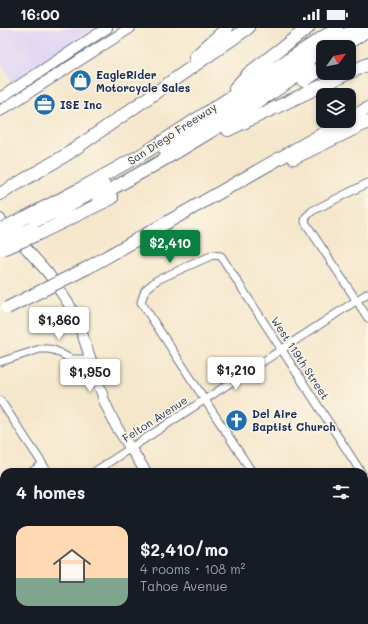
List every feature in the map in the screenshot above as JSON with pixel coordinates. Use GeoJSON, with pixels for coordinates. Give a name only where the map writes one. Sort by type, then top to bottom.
{"type":"FeatureCollection","features":[{"type":"Feature","properties":{"kind":"highway"},"geometry":{"type":"LineString","coordinates":[[164,87],[228,28]]}},
{"type":"Feature","properties":{"kind":"highway"},"geometry":{"type":"LineString","coordinates":[[0,194],[66,155],[248,28]]}},
{"type":"Feature","properties":{"kind":"highway"},"geometry":{"type":"LineString","coordinates":[[226,99],[249,73],[308,28]]}},
{"type":"Feature","properties":{"kind":"highway","name":"San Diego Freeway"},"geometry":{"type":"LineString","coordinates":[[0,248],[78,190],[146,152],[337,28]]}},
{"type":"Feature","properties":{"kind":"highway"},"geometry":{"type":"LineString","coordinates":[[338,40],[356,28]]}},
{"type":"Feature","properties":{"kind":"highway"},"geometry":{"type":"LineString","coordinates":[[353,40],[368,30]]}},
{"type":"Feature","properties":{"kind":"highway"},"geometry":{"type":"LineString","coordinates":[[356,47],[368,39]]}},
{"type":"Feature","properties":{"kind":"highway"},"geometry":{"type":"LineString","coordinates":[[31,226],[148,160],[316,54]]}},
{"type":"Feature","properties":{"kind":"highway"},"geometry":{"type":"LineString","coordinates":[[0,238],[93,199],[148,170],[202,138],[316,64]]}},
{"type":"Feature","properties":{"kind":"highway"},"geometry":{"type":"LineString","coordinates":[[228,130],[368,64]]}},
{"type":"Feature","properties":{"kind":"highway","name":"San Diego Freeway"},"geometry":{"type":"LineString","coordinates":[[0,229],[31,226],[122,193],[228,130],[316,73]]}},
{"type":"Feature","properties":{"kind":"highway"},"geometry":{"type":"LineString","coordinates":[[356,115],[368,108]]}},
{"type":"Feature","properties":{"kind":"highway"},"geometry":{"type":"LineString","coordinates":[[212,198],[368,122]]}},
{"type":"Feature","properties":{"kind":"highway"},"geometry":{"type":"LineString","coordinates":[[4,309],[87,268],[333,128]]}},
{"type":"Feature","properties":{"kind":"main road"},"geometry":{"type":"LineString","coordinates":[[0,98],[107,28]]}},
{"type":"Feature","properties":{"kind":"main road"},"geometry":{"type":"LineString","coordinates":[[0,111],[130,28]]}},
{"type":"Feature","properties":{"kind":"main road"},"geometry":{"type":"LineString","coordinates":[[0,219],[48,273],[70,306],[92,359],[105,403],[116,426],[143,468]]}},
{"type":"Feature","properties":{"kind":"street"},"geometry":{"type":"LineString","coordinates":[[368,183],[312,212],[306,217],[305,222],[368,318]]}},
{"type":"Feature","properties":{"kind":"street","name":"West 119th Street"},"geometry":{"type":"LineString","coordinates":[[206,399],[141,302],[145,290],[157,280],[213,256],[222,256],[358,468]]}},
{"type":"Feature","properties":{"kind":"street","name":"Felton Avenue"},"geometry":{"type":"LineString","coordinates":[[100,468],[368,294]]}},
{"type":"Feature","properties":{"kind":"street"},"geometry":{"type":"LineString","coordinates":[[0,362],[40,349],[54,350],[71,359],[92,359]]}},
{"type":"Feature","properties":{"kind":"street"},"geometry":{"type":"LineString","coordinates":[[206,399],[249,468]]}},
{"type":"Feature","properties":{"kind":"street"},"geometry":{"type":"LineString","coordinates":[[0,400],[45,468]]}},
{"type":"Feature","properties":{"kind":"street"},"geometry":{"type":"LineString","coordinates":[[37,468],[42,465]]}},
{"type":"Feature","properties":{"kind":"shaded area"},"geometry":{"type":"Polygon","coordinates":[[[0,28],[95,28],[13,83],[0,60],[0,28]]]}},
{"type":"Feature","properties":{"kind":"place","name":"EagleRider Motorcycle Sales"},"geometry":{"type":"Point","coordinates":[81,81]}},
{"type":"Feature","properties":{"kind":"place","name":"ISE Inc"},"geometry":{"type":"Point","coordinates":[44,105]}},
{"type":"Feature","properties":{"kind":"place","name":"Del Aire Baptist Church"},"geometry":{"type":"Point","coordinates":[236,420]}}]}
